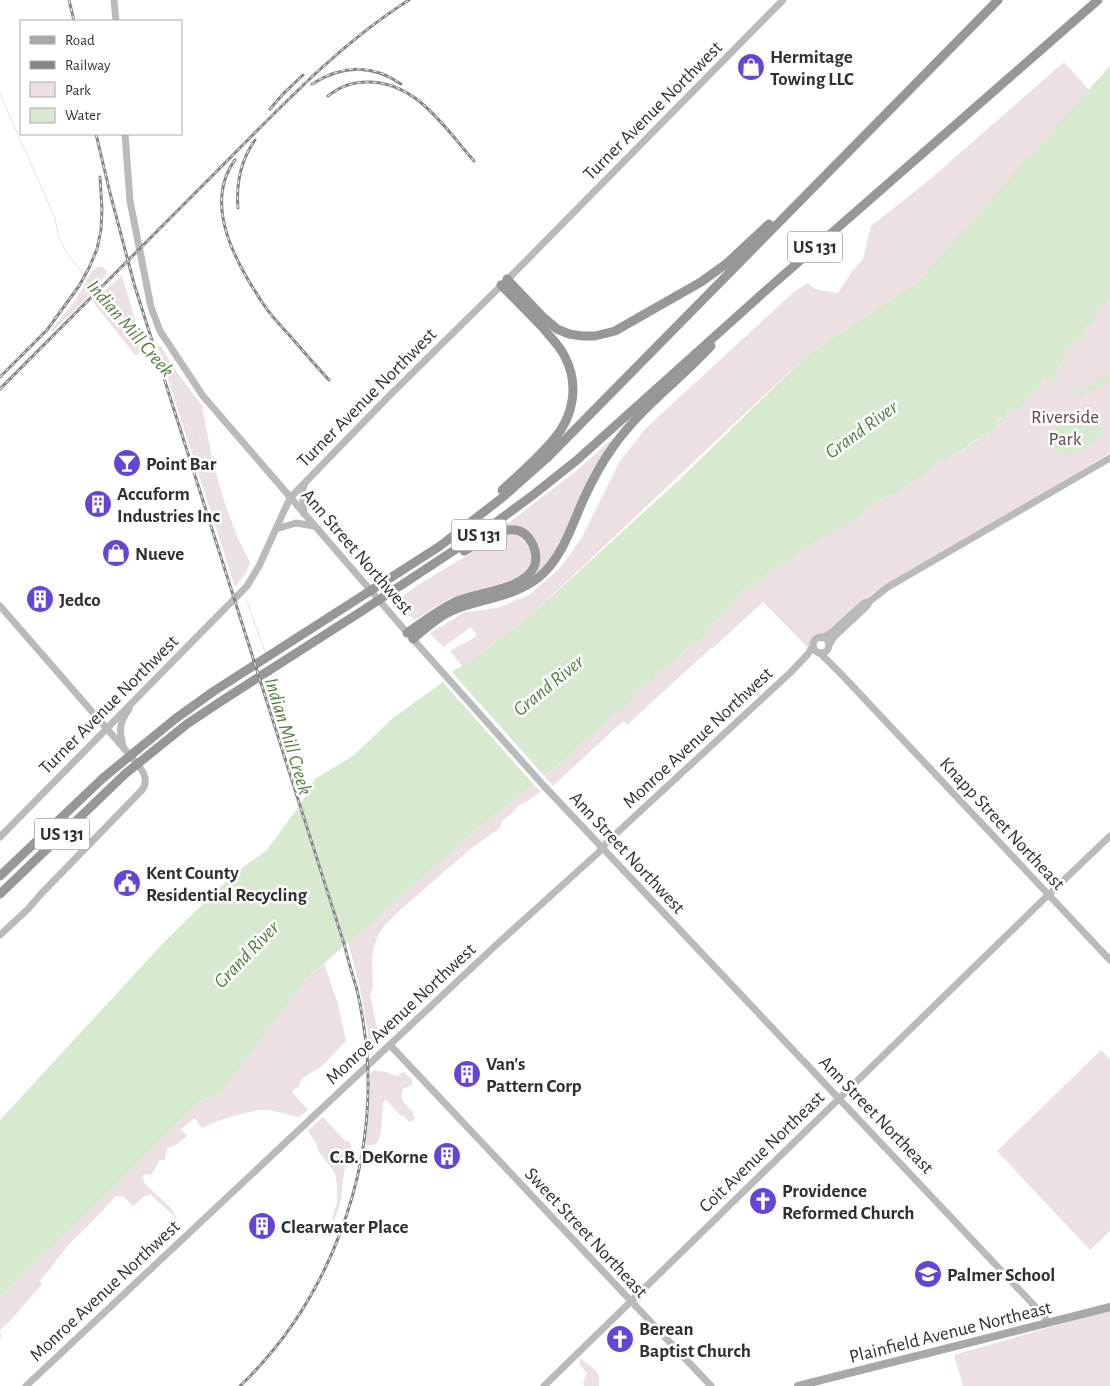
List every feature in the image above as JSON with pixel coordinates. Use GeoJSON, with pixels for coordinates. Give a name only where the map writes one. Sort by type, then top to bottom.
{"type":"FeatureCollection","features":[{"type":"Feature","properties":{"kind":"highway","name":"US 131"},"geometry":{"type":"LineString","coordinates":[[0,875],[118,765],[193,705],[386,582],[454,536],[503,497],[546,458],[998,0]]}},
{"type":"Feature","properties":{"kind":"highway","name":"US 131"},"geometry":{"type":"LineString","coordinates":[[0,894],[124,774],[151,752],[199,716],[241,688],[394,591],[500,520],[576,460],[742,311],[1098,0]]}},
{"type":"Feature","properties":{"kind":"highway"},"geometry":{"type":"LineString","coordinates":[[504,282],[557,329],[568,334],[595,336],[615,331],[714,273],[849,151]]}},
{"type":"Feature","properties":{"kind":"highway"},"geometry":{"type":"LineString","coordinates":[[454,536],[555,439],[567,420],[573,398],[572,377],[565,356],[504,282]]}},
{"type":"Feature","properties":{"kind":"highway"},"geometry":{"type":"LineString","coordinates":[[410,636],[446,614],[466,605],[516,590],[544,573],[556,558],[594,476],[615,444],[643,413],[697,361],[742,311]]}},
{"type":"Feature","properties":{"kind":"highway"},"geometry":{"type":"LineString","coordinates":[[410,636],[442,608],[458,601],[519,582],[526,577],[534,566],[536,552],[526,536],[515,531],[503,530],[423,572]]}},
{"type":"Feature","properties":{"kind":"main road","name":"Plainfield Avenue Northeast"},"geometry":{"type":"LineString","coordinates":[[798,1386],[1110,1307]]}},
{"type":"Feature","properties":{"kind":"street"},"geometry":{"type":"LineString","coordinates":[[114,0],[116,20]]}},
{"type":"Feature","properties":{"kind":"street","name":"Turner Avenue Northwest"},"geometry":{"type":"LineString","coordinates":[[0,837],[247,586],[259,566],[290,498],[389,396],[784,0]]}},
{"type":"Feature","properties":{"kind":"street","name":"Ann Street Northwest"},"geometry":{"type":"LineString","coordinates":[[125,135],[130,201],[149,298],[156,323],[202,396],[410,636],[544,786],[680,930]]}},
{"type":"Feature","properties":{"kind":"street"},"geometry":{"type":"LineString","coordinates":[[838,629],[824,652],[819,653],[815,650],[813,646],[816,640],[838,629],[864,603],[870,601],[888,587],[1110,458]]}},
{"type":"Feature","properties":{"kind":"street"},"geometry":{"type":"LineString","coordinates":[[304,514],[302,491],[305,482]]}},
{"type":"Feature","properties":{"kind":"street"},"geometry":{"type":"LineString","coordinates":[[276,529],[296,523],[314,526]]}},
{"type":"Feature","properties":{"kind":"street"},"geometry":{"type":"LineString","coordinates":[[0,606],[123,747],[142,771],[145,781],[145,786],[142,790],[0,935]]}},
{"type":"Feature","properties":{"kind":"street"},"geometry":{"type":"LineString","coordinates":[[822,638],[827,641],[831,658],[838,671]]}},
{"type":"Feature","properties":{"kind":"street","name":"Monroe Avenue Northwest"},"geometry":{"type":"LineString","coordinates":[[26,1386],[798,666],[813,646]]}},
{"type":"Feature","properties":{"kind":"street","name":"Monroe Avenue Northwest"},"geometry":{"type":"LineString","coordinates":[[798,666],[819,653]]}},
{"type":"Feature","properties":{"kind":"street","name":"Knapp Street Northeast"},"geometry":{"type":"LineString","coordinates":[[819,653],[1110,960]]}},
{"type":"Feature","properties":{"kind":"street"},"geometry":{"type":"LineString","coordinates":[[123,747],[120,734],[121,724],[125,714],[143,691]]}},
{"type":"Feature","properties":{"kind":"street","name":"Coit Avenue Northeast"},"geometry":{"type":"LineString","coordinates":[[544,1386],[1110,836]]}},
{"type":"Feature","properties":{"kind":"street","name":"Ann Street Northeast"},"geometry":{"type":"LineString","coordinates":[[680,930],[1040,1312],[1046,1323]]}},
{"type":"Feature","properties":{"kind":"street","name":"Sweet Street Northeast"},"geometry":{"type":"LineString","coordinates":[[390,1045],[711,1386]]}},
{"type":"Feature","properties":{"kind":"green space"},"geometry":{"type":"Polygon","coordinates":[[[1064,62],[1089,90],[915,284],[807,355],[530,616],[472,660],[462,666],[450,651],[477,636],[471,627],[443,647],[430,633],[465,612],[497,608],[529,595],[559,569],[581,539],[620,461],[646,428],[795,291],[808,283],[815,289],[838,293],[863,259],[871,226],[928,181],[1064,62]]]}},
{"type":"Feature","properties":{"kind":"green space"},"geometry":{"type":"Polygon","coordinates":[[[102,266],[107,271],[100,285],[53,331],[50,331],[77,298],[92,271],[102,266]]]}},
{"type":"Feature","properties":{"kind":"green space"},"geometry":{"type":"Polygon","coordinates":[[[122,275],[141,341],[138,355],[135,355],[93,302],[122,275]]]}},
{"type":"Feature","properties":{"kind":"green space","name":"Riverside Park"},"geometry":{"type":"Polygon","coordinates":[[[1110,297],[1110,453],[867,597],[829,632],[815,637],[809,647],[763,602],[627,725],[623,721],[553,786],[544,776],[564,760],[617,710],[622,709],[630,702],[630,698],[645,681],[652,681],[660,670],[668,670],[689,644],[699,640],[710,630],[713,622],[726,609],[732,607],[738,594],[744,589],[750,589],[771,569],[800,549],[813,543],[814,540],[856,520],[861,513],[881,499],[898,493],[903,487],[921,477],[939,460],[947,460],[996,428],[997,423],[1002,417],[1004,418],[1004,413],[1027,396],[1031,396],[1041,385],[1045,377],[1055,371],[1064,359],[1065,350],[1084,337],[1086,325],[1093,322],[1095,314],[1102,304],[1107,304],[1110,297]]]}},
{"type":"Feature","properties":{"kind":"green space"},"geometry":{"type":"Polygon","coordinates":[[[161,346],[172,365],[202,406],[212,458],[224,501],[238,539],[250,562],[246,573],[235,587],[165,370],[158,347],[161,346]]]}},
{"type":"Feature","properties":{"kind":"green space"},"geometry":{"type":"Polygon","coordinates":[[[619,433],[558,548],[547,565],[526,583],[536,544],[503,527],[576,471],[619,433]]]}},
{"type":"Feature","properties":{"kind":"green space"},"geometry":{"type":"Polygon","coordinates":[[[510,533],[525,541],[532,556],[528,569],[518,578],[449,599],[415,620],[405,615],[395,602],[418,585],[497,537],[510,533]]]}},
{"type":"Feature","properties":{"kind":"green space"},"geometry":{"type":"Polygon","coordinates":[[[533,784],[541,792],[519,805],[502,821],[500,828],[469,850],[384,926],[374,946],[372,959],[373,988],[370,995],[380,1042],[370,1053],[360,988],[348,942],[485,822],[533,784]]]}},
{"type":"Feature","properties":{"kind":"green space"},"geometry":{"type":"Polygon","coordinates":[[[324,964],[338,1004],[346,1041],[321,1067],[302,1078],[299,1086],[292,1092],[308,1110],[299,1117],[273,1111],[258,1110],[232,1116],[202,1128],[195,1118],[181,1129],[187,1136],[176,1145],[167,1148],[165,1160],[160,1160],[151,1175],[146,1174],[142,1176],[145,1184],[170,1207],[179,1221],[150,1194],[144,1196],[134,1206],[124,1197],[116,1196],[71,1242],[40,1281],[42,1284],[0,1330],[0,1298],[199,1102],[220,1093],[304,981],[324,964]]]}},
{"type":"Feature","properties":{"kind":"green space"},"geometry":{"type":"Polygon","coordinates":[[[1101,1050],[1110,1059],[1110,1231],[1090,1250],[997,1151],[1101,1050]]]}},
{"type":"Feature","properties":{"kind":"green space"},"geometry":{"type":"Polygon","coordinates":[[[374,1070],[397,1076],[404,1072],[412,1080],[412,1085],[403,1089],[402,1096],[403,1101],[412,1111],[415,1118],[409,1122],[385,1100],[383,1103],[380,1137],[376,1144],[368,1146],[366,1143],[370,1074],[374,1070]]]}},
{"type":"Feature","properties":{"kind":"green space"},"geometry":{"type":"Polygon","coordinates":[[[323,1117],[344,1140],[350,1142],[351,1146],[344,1173],[341,1200],[334,1221],[332,1218],[337,1203],[335,1173],[319,1152],[316,1143],[308,1131],[323,1117]]]}},
{"type":"Feature","properties":{"kind":"green space"},"geometry":{"type":"Polygon","coordinates":[[[1110,1310],[1110,1386],[963,1386],[954,1355],[1110,1310]]]}},
{"type":"Feature","properties":{"kind":"green space"},"geometry":{"type":"Polygon","coordinates":[[[580,1358],[597,1373],[599,1376],[599,1386],[584,1386],[587,1373],[579,1364],[580,1358]]]}},
{"type":"Feature","properties":{"kind":"water","name":"Grand River"},"geometry":{"type":"Polygon","coordinates":[[[1110,66],[1110,297],[1107,304],[1102,304],[1093,322],[1086,325],[1084,337],[1065,350],[1064,359],[1055,371],[1058,378],[1054,381],[1045,377],[1041,385],[1031,396],[1027,396],[1023,404],[1013,412],[1009,409],[1005,413],[1005,419],[1001,417],[996,428],[988,433],[987,436],[978,439],[947,460],[939,460],[921,477],[903,487],[898,493],[881,499],[861,513],[856,520],[830,534],[820,537],[819,540],[814,540],[813,543],[797,552],[790,562],[771,569],[754,586],[750,589],[744,589],[738,594],[732,607],[713,622],[710,630],[699,640],[689,644],[668,670],[660,670],[652,681],[645,681],[643,688],[635,694],[633,699],[630,698],[630,702],[621,711],[617,710],[564,760],[485,822],[304,981],[220,1093],[199,1102],[0,1298],[0,1120],[166,940],[237,871],[266,851],[300,805],[315,779],[354,755],[393,718],[439,685],[453,671],[472,660],[530,616],[680,479],[807,355],[915,284],[1110,66]]]}},
{"type":"Feature","properties":{"kind":"water"},"geometry":{"type":"Polygon","coordinates":[[[1110,374],[1110,382],[1090,392],[1085,392],[1082,396],[1072,394],[1071,390],[1074,386],[1077,387],[1075,390],[1081,392],[1110,374]]]}},
{"type":"Feature","properties":{"kind":"water"},"geometry":{"type":"Polygon","coordinates":[[[1080,417],[1088,418],[1094,425],[1105,431],[1079,451],[1072,454],[1058,452],[1051,446],[1056,428],[1063,423],[1080,417]]]}},
{"type":"Feature","properties":{"kind":"pier"},"geometry":{"type":"Polygon","coordinates":[[[451,671],[546,778],[535,786],[441,680],[451,671]]]}},
{"type":"Feature","properties":{"kind":"pier"},"geometry":{"type":"Polygon","coordinates":[[[300,801],[346,946],[343,947],[298,805],[300,801]]]}},
{"type":"Feature","properties":{"kind":"waterway","name":"Indian Mill Creek"},"geometry":{"type":"LineString","coordinates":[[0,94],[55,218],[59,238],[67,253],[130,335],[146,353],[153,358],[161,358],[184,392],[193,410],[202,466],[226,528],[239,572]]}},
{"type":"Feature","properties":{"kind":"waterway","name":"Indian Mill Creek"},"geometry":{"type":"LineString","coordinates":[[247,601],[266,655]]}},
{"type":"Feature","properties":{"kind":"waterway","name":"Indian Mill Creek"},"geometry":{"type":"LineString","coordinates":[[271,673],[306,794]]}},
{"type":"Feature","properties":{"kind":"railway"},"geometry":{"type":"LineString","coordinates":[[69,0],[74,20]]}},
{"type":"Feature","properties":{"kind":"railway"},"geometry":{"type":"LineString","coordinates":[[0,389],[311,78],[358,37],[409,0]]}},
{"type":"Feature","properties":{"kind":"railway"},"geometry":{"type":"LineString","coordinates":[[312,84],[334,73],[357,69],[379,72],[401,84]]}},
{"type":"Feature","properties":{"kind":"railway"},"geometry":{"type":"LineString","coordinates":[[270,109],[303,75]]}},
{"type":"Feature","properties":{"kind":"railway"},"geometry":{"type":"LineString","coordinates":[[328,96],[341,88],[362,82],[384,84],[400,89],[428,109],[474,161]]}},
{"type":"Feature","properties":{"kind":"railway"},"geometry":{"type":"LineString","coordinates":[[96,135],[135,287],[345,947],[359,998],[367,1054],[368,1100],[363,1145],[354,1190],[340,1234],[321,1276],[298,1316],[271,1353],[240,1386]]}},
{"type":"Feature","properties":{"kind":"railway"},"geometry":{"type":"LineString","coordinates":[[238,208],[240,172],[255,140]]}},
{"type":"Feature","properties":{"kind":"railway"},"geometry":{"type":"LineString","coordinates":[[235,160],[226,178],[222,196],[223,215],[234,253],[243,272],[267,309],[329,380]]}},
{"type":"Feature","properties":{"kind":"railway"},"geometry":{"type":"LineString","coordinates":[[0,377],[47,330],[79,286],[89,268],[97,249],[101,230],[100,177]]}},
{"type":"Feature","properties":{"kind":"place","name":"Hermitage Towing LLC"},"geometry":{"type":"Point","coordinates":[751,67]}},
{"type":"Feature","properties":{"kind":"place","name":"Point Bar"},"geometry":{"type":"Point","coordinates":[127,463]}},
{"type":"Feature","properties":{"kind":"place","name":"Accuform Industries Inc"},"geometry":{"type":"Point","coordinates":[98,504]}},
{"type":"Feature","properties":{"kind":"place","name":"Nueve"},"geometry":{"type":"Point","coordinates":[116,553]}},
{"type":"Feature","properties":{"kind":"place","name":"Jedco"},"geometry":{"type":"Point","coordinates":[40,599]}},
{"type":"Feature","properties":{"kind":"place","name":"Kent County Residential Recycling"},"geometry":{"type":"Point","coordinates":[127,883]}},
{"type":"Feature","properties":{"kind":"place","name":"Van's Pattern Corp"},"geometry":{"type":"Point","coordinates":[467,1074]}},
{"type":"Feature","properties":{"kind":"place","name":"C.B. DeKorne"},"geometry":{"type":"Point","coordinates":[447,1156]}},
{"type":"Feature","properties":{"kind":"place","name":"Providence Reformed Church"},"geometry":{"type":"Point","coordinates":[763,1201]}},
{"type":"Feature","properties":{"kind":"place","name":"Clearwater Place"},"geometry":{"type":"Point","coordinates":[262,1226]}},
{"type":"Feature","properties":{"kind":"place","name":"Palmer School"},"geometry":{"type":"Point","coordinates":[928,1274]}},
{"type":"Feature","properties":{"kind":"place","name":"Berean Baptist Church"},"geometry":{"type":"Point","coordinates":[620,1339]}}]}
